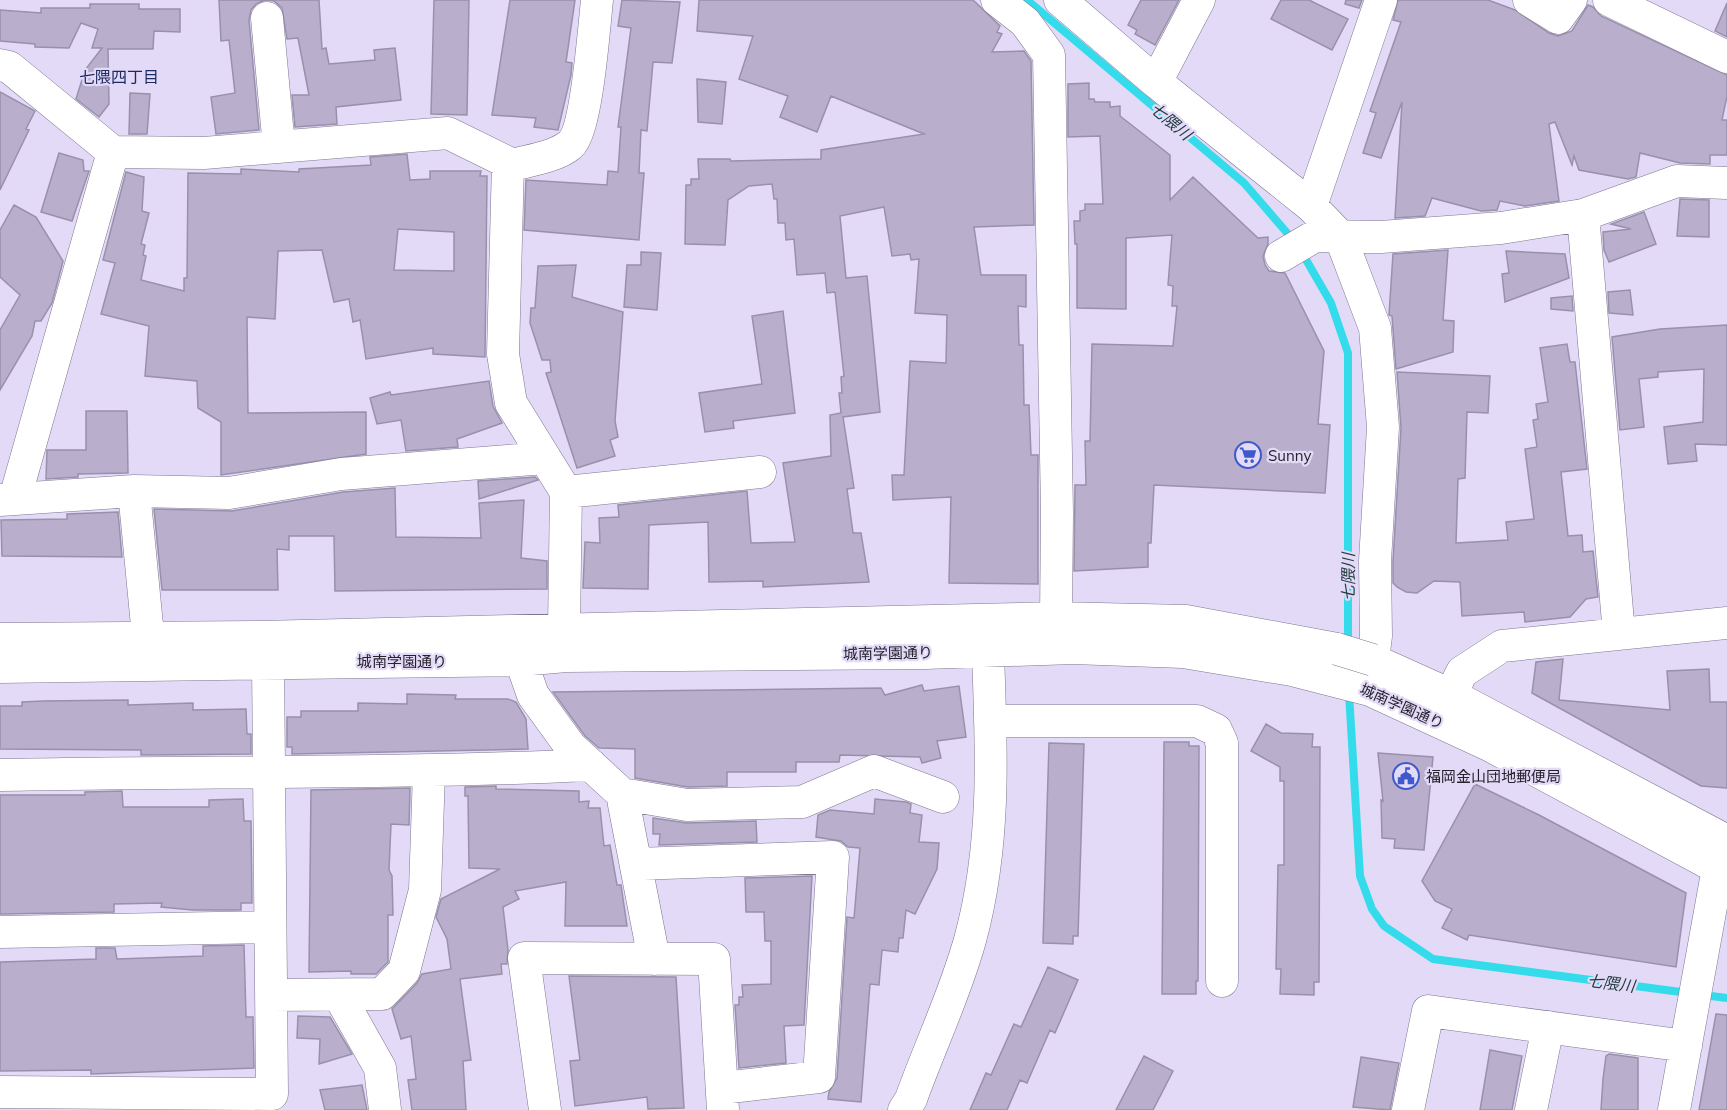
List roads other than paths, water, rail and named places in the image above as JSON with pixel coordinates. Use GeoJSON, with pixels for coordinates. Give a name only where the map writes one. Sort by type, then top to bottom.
{"type":"FeatureCollection","features":[{"type":"Feature","properties":{"kind":"street"},"geometry":{"type":"LineString","coordinates":[[0,65],[9,67],[112,152],[204,153],[448,133],[513,165],[557,152],[572,143],[582,118],[597,0]]}},
{"type":"Feature","properties":{"kind":"street"},"geometry":{"type":"LineString","coordinates":[[997,0],[1032,11],[1049,55],[1057,513],[1056,618]]}},
{"type":"Feature","properties":{"kind":"street"},"geometry":{"type":"LineString","coordinates":[[1060,0],[1322,226],[1375,328],[1383,427],[1375,561],[1376,636],[1371,675]]}},
{"type":"Feature","properties":{"kind":"street"},"geometry":{"type":"LineString","coordinates":[[1156,82],[1199,0]]}},
{"type":"Feature","properties":{"kind":"street"},"geometry":{"type":"LineString","coordinates":[[1281,256],[1322,226],[1381,0]]}},
{"type":"Feature","properties":{"kind":"street"},"geometry":{"type":"LineString","coordinates":[[1529,0],[1558,18],[1571,0]]}},
{"type":"Feature","properties":{"kind":"street"},"geometry":{"type":"LineString","coordinates":[[1609,0],[1727,57]]}},
{"type":"Feature","properties":{"kind":"street"},"geometry":{"type":"LineString","coordinates":[[267,18],[279,147]]}},
{"type":"Feature","properties":{"kind":"street"},"geometry":{"type":"LineString","coordinates":[[112,152],[8,499],[134,491],[229,494],[341,474],[545,458]]}},
{"type":"Feature","properties":{"kind":"street"},"geometry":{"type":"LineString","coordinates":[[508,163],[502,354],[511,403],[566,492],[564,628]]}},
{"type":"Feature","properties":{"kind":"street"},"geometry":{"type":"LineString","coordinates":[[1322,226],[1381,237],[1501,228],[1583,216],[1677,181],[1727,183]]}},
{"type":"Feature","properties":{"kind":"street"},"geometry":{"type":"LineString","coordinates":[[1583,216],[1619,634]]}},
{"type":"Feature","properties":{"kind":"street"},"geometry":{"type":"LineString","coordinates":[[566,492],[760,472]]}},
{"type":"Feature","properties":{"kind":"street"},"geometry":{"type":"LineString","coordinates":[[134,491],[148,636]]}},
{"type":"Feature","properties":{"kind":"street","name":"城南学園通り"},"geometry":{"type":"LineString","coordinates":[[0,639],[148,636],[260,637],[510,629],[1056,618],[1186,621],[1337,649],[1371,675],[1444,708],[1489,745],[1725,858]]}},
{"type":"Feature","properties":{"kind":"street"},"geometry":{"type":"LineString","coordinates":[[904,1110],[911,1099],[969,940],[987,853],[992,783],[987,620]]}},
{"type":"Feature","properties":{"kind":"street"},"geometry":{"type":"LineString","coordinates":[[1444,708],[1462,672],[1502,646],[1727,623]]}},
{"type":"Feature","properties":{"kind":"street"},"geometry":{"type":"LineString","coordinates":[[510,629],[533,695],[570,746],[622,794],[687,805],[802,802],[874,771],[943,797]]}},
{"type":"Feature","properties":{"kind":"street","name":"城南学園通り"},"geometry":{"type":"LineString","coordinates":[[0,667],[520,660],[566,656],[1073,648],[1183,652],[1338,680],[1371,675]]}},
{"type":"Feature","properties":{"kind":"street"},"geometry":{"type":"LineString","coordinates":[[268,662],[274,1102]]}},
{"type":"Feature","properties":{"kind":"street"},"geometry":{"type":"LineString","coordinates":[[990,722],[1197,721],[1216,730],[1222,743],[1222,981]]}},
{"type":"Feature","properties":{"kind":"street"},"geometry":{"type":"LineString","coordinates":[[0,774],[270,770],[429,772],[591,765]]}},
{"type":"Feature","properties":{"kind":"street"},"geometry":{"type":"LineString","coordinates":[[273,995],[339,997],[382,994],[404,971],[425,890],[429,772]]}},
{"type":"Feature","properties":{"kind":"street"},"geometry":{"type":"LineString","coordinates":[[622,794],[654,959]]}},
{"type":"Feature","properties":{"kind":"street"},"geometry":{"type":"LineString","coordinates":[[545,1110],[524,958],[714,959],[722,1099],[819,1077],[833,857],[636,864]]}},
{"type":"Feature","properties":{"kind":"street"},"geometry":{"type":"LineString","coordinates":[[1674,1110],[1697,976],[1725,858]]}},
{"type":"Feature","properties":{"kind":"street"},"geometry":{"type":"LineString","coordinates":[[0,932],[270,927]]}},
{"type":"Feature","properties":{"kind":"street"},"geometry":{"type":"LineString","coordinates":[[339,997],[381,1068],[385,1110]]}},
{"type":"Feature","properties":{"kind":"street"},"geometry":{"type":"LineString","coordinates":[[1408,1110],[1428,1011],[1686,1046]]}},
{"type":"Feature","properties":{"kind":"street"},"geometry":{"type":"LineString","coordinates":[[1532,1110],[1548,1028]]}},
{"type":"Feature","properties":{"kind":"street"},"geometry":{"type":"LineString","coordinates":[[0,1092],[274,1102]]}},
{"type":"Feature","properties":{"kind":"street"},"geometry":{"type":"LineString","coordinates":[[218,1110],[274,1102]]}},
{"type":"Feature","properties":{"kind":"waterway","name":"七隈川"},"geometry":{"type":"LineString","coordinates":[[1027,0],[1244,183],[1294,241]]}},
{"type":"Feature","properties":{"kind":"waterway","name":"七隈川"},"geometry":{"type":"LineString","coordinates":[[1301,251],[1331,303],[1348,353],[1348,645]]}},
{"type":"Feature","properties":{"kind":"waterway","name":"七隈川"},"geometry":{"type":"LineString","coordinates":[[1349,693],[1360,876],[1372,909],[1384,926],[1433,959],[1688,993]]}},
{"type":"Feature","properties":{"kind":"waterway","name":"七隈川"},"geometry":{"type":"LineString","coordinates":[[1703,995],[1727,998]]}},
{"type":"Feature","properties":{"kind":"place","name":"Sunny"},"geometry":{"type":"Point","coordinates":[1248,455]}},
{"type":"Feature","properties":{"kind":"place","name":"福岡金山団地郵便局"},"geometry":{"type":"Point","coordinates":[1406,776]}},
{"type":"Feature","properties":{"kind":"district","name":"七隈四丁目"},"geometry":{"type":"Point","coordinates":[119,77]}}]}
